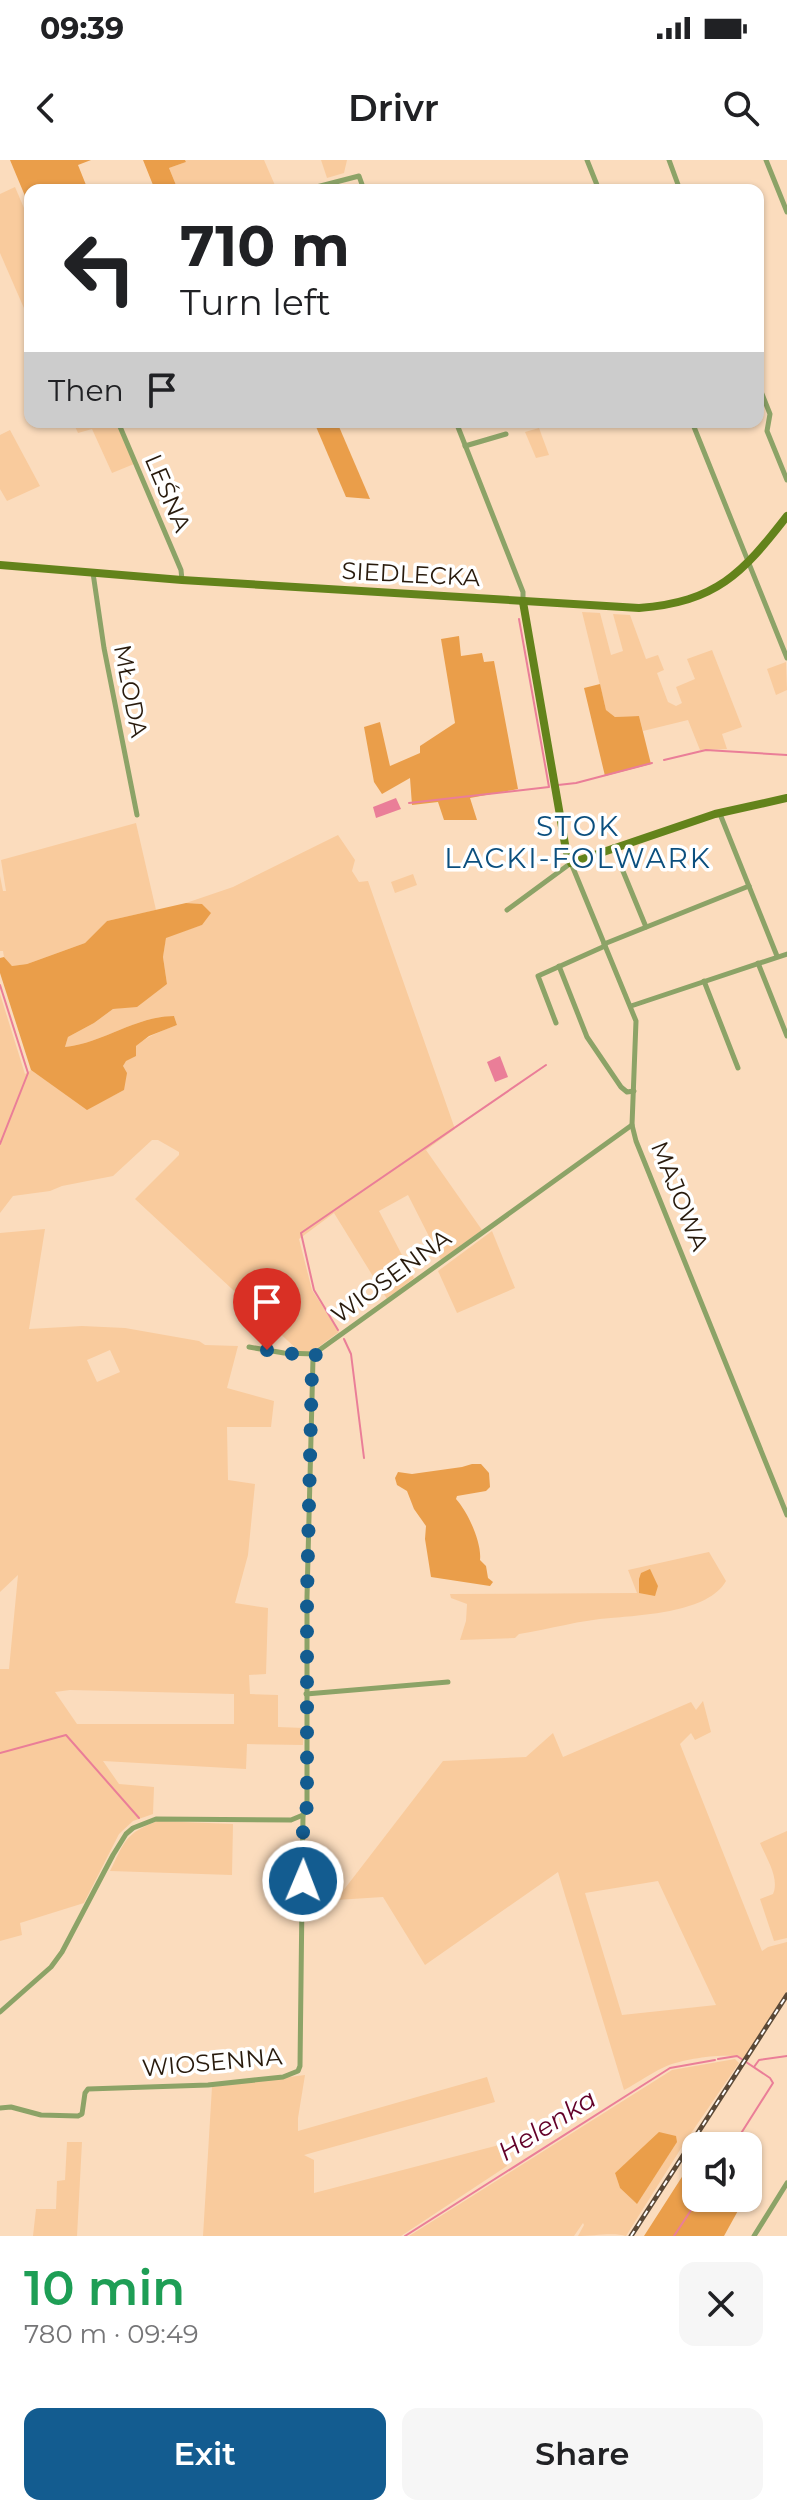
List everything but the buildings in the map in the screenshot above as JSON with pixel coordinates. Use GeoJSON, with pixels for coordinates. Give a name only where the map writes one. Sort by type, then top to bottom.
{"type":"FeatureCollection","features":[{"type":"Feature","properties":{"kind":"main road","name":"SIEDLECKA"},"geometry":{"type":"LineString","coordinates":[[0,565],[523,602],[628,608],[663,606],[687,600],[728,581],[748,564],[787,516]]}},
{"type":"Feature","properties":{"kind":"main road","name":"MAJOWA"},"geometry":{"type":"LineString","coordinates":[[523,602],[558,808],[571,863]]}},
{"type":"Feature","properties":{"kind":"main road"},"geometry":{"type":"LineString","coordinates":[[571,863],[720,813],[787,798]]}},
{"type":"Feature","properties":{"kind":"street"},"geometry":{"type":"LineString","coordinates":[[587,160],[597,184]]}},
{"type":"Feature","properties":{"kind":"street"},"geometry":{"type":"LineString","coordinates":[[669,160],[678,184]]}},
{"type":"Feature","properties":{"kind":"street"},"geometry":{"type":"LineString","coordinates":[[766,160],[787,212]]}},
{"type":"Feature","properties":{"kind":"street"},"geometry":{"type":"LineString","coordinates":[[328,184],[359,176],[362,184]]}},
{"type":"Feature","properties":{"kind":"street"},"geometry":{"type":"LineString","coordinates":[[764,399],[770,414],[767,431],[787,480]]}},
{"type":"Feature","properties":{"kind":"street","name":"LEŚNA"},"geometry":{"type":"LineString","coordinates":[[121,428],[180,568],[182,580]]}},
{"type":"Feature","properties":{"kind":"street"},"geometry":{"type":"LineString","coordinates":[[458,428],[523,592],[523,602]]}},
{"type":"Feature","properties":{"kind":"street"},"geometry":{"type":"LineString","coordinates":[[694,428],[787,658]]}},
{"type":"Feature","properties":{"kind":"street"},"geometry":{"type":"LineString","coordinates":[[465,446],[506,434]]}},
{"type":"Feature","properties":{"kind":"street","name":"MŁODA"},"geometry":{"type":"LineString","coordinates":[[93,573],[104,648],[137,815]]}},
{"type":"Feature","properties":{"kind":"street"},"geometry":{"type":"LineString","coordinates":[[720,813],[777,956]]}},
{"type":"Feature","properties":{"kind":"street"},"geometry":{"type":"LineString","coordinates":[[613,847],[646,927]]}},
{"type":"Feature","properties":{"kind":"street"},"geometry":{"type":"LineString","coordinates":[[507,910],[571,863]]}},
{"type":"Feature","properties":{"kind":"street","name":"MAJOWA"},"geometry":{"type":"LineString","coordinates":[[571,863],[631,1006],[636,1029],[632,1125],[641,1155],[787,1515]]}},
{"type":"Feature","properties":{"kind":"street"},"geometry":{"type":"LineString","coordinates":[[556,1023],[538,976],[646,927],[749,886]]}},
{"type":"Feature","properties":{"kind":"street"},"geometry":{"type":"LineString","coordinates":[[631,1006],[787,954]]}},
{"type":"Feature","properties":{"kind":"street"},"geometry":{"type":"LineString","coordinates":[[758,963],[787,1036]]}},
{"type":"Feature","properties":{"kind":"street"},"geometry":{"type":"LineString","coordinates":[[559,966],[587,1037],[621,1087],[627,1092],[634,1091]]}},
{"type":"Feature","properties":{"kind":"street"},"geometry":{"type":"LineString","coordinates":[[704,981],[738,1068]]}},
{"type":"Feature","properties":{"kind":"street","name":"WIOSENNA"},"geometry":{"type":"LineString","coordinates":[[0,2108],[11,2107],[41,2115],[78,2116],[82,2114],[88,2089],[208,2085],[283,2077],[298,2071],[303,1815],[307,1807],[312,1368],[316,1354],[632,1125]]}},
{"type":"Feature","properties":{"kind":"street"},"geometry":{"type":"LineString","coordinates":[[249,1347],[316,1354]]}},
{"type":"Feature","properties":{"kind":"street"},"geometry":{"type":"LineString","coordinates":[[306,1694],[448,1682]]}},
{"type":"Feature","properties":{"kind":"street"},"geometry":{"type":"LineString","coordinates":[[0,2012],[54,1962],[113,1855],[133,1828],[156,1819],[291,1820],[303,1815]]}},
{"type":"Feature","properties":{"kind":"street"},"geometry":{"type":"LineString","coordinates":[[754,2236],[787,2183]]}},
{"type":"Feature","properties":{"kind":"shaded area"},"geometry":{"type":"Polygon","coordinates":[[[10,160],[91,160],[78,165],[86,184],[24,184],[24,194],[10,160]]]}},
{"type":"Feature","properties":{"kind":"shaded area"},"geometry":{"type":"Polygon","coordinates":[[[143,160],[185,160],[169,168],[176,184],[153,184],[143,160]]]}},
{"type":"Feature","properties":{"kind":"shaded area"},"geometry":{"type":"Polygon","coordinates":[[[264,160],[274,184],[176,184],[169,168],[186,162],[264,160]]]}},
{"type":"Feature","properties":{"kind":"shaded area"},"geometry":{"type":"Polygon","coordinates":[[[321,160],[347,160],[344,173],[327,178],[321,160]]]}},
{"type":"Feature","properties":{"kind":"shaded area"},"geometry":{"type":"Polygon","coordinates":[[[15,187],[24,208],[24,308],[0,253],[0,194],[15,187]]]}},
{"type":"Feature","properties":{"kind":"shaded area"},"geometry":{"type":"Polygon","coordinates":[[[76,428],[119,428],[134,464],[112,473],[92,429],[78,433],[76,428]]]}},
{"type":"Feature","properties":{"kind":"shaded area"},"geometry":{"type":"Polygon","coordinates":[[[317,428],[340,428],[370,499],[346,497],[317,428]]]}},
{"type":"Feature","properties":{"kind":"shaded area"},"geometry":{"type":"Polygon","coordinates":[[[539,428],[549,455],[536,458],[525,432],[539,428]]]}},
{"type":"Feature","properties":{"kind":"shaded area"},"geometry":{"type":"Polygon","coordinates":[[[10,430],[40,486],[7,501],[0,489],[0,435],[10,430]]]}},
{"type":"Feature","properties":{"kind":"shaded area"},"geometry":{"type":"Polygon","coordinates":[[[582,612],[600,613],[611,655],[623,651],[613,614],[630,615],[646,659],[658,655],[664,670],[657,673],[668,702],[676,706],[682,703],[676,687],[695,679],[687,659],[712,650],[742,727],[722,734],[727,749],[700,750],[688,720],[643,731],[639,716],[615,717],[606,710],[582,612]]]}},
{"type":"Feature","properties":{"kind":"shaded area"},"geometry":{"type":"Polygon","coordinates":[[[459,636],[461,656],[482,653],[484,662],[494,661],[518,789],[470,798],[477,820],[444,820],[438,802],[412,805],[410,778],[382,794],[374,782],[364,727],[380,722],[390,766],[420,753],[420,746],[455,723],[441,639],[459,636]]]}},
{"type":"Feature","properties":{"kind":"shaded area"},"geometry":{"type":"Polygon","coordinates":[[[786,662],[787,690],[776,695],[767,669],[786,662]]]}},
{"type":"Feature","properties":{"kind":"shaded area"},"geometry":{"type":"Polygon","coordinates":[[[600,684],[606,710],[615,717],[639,716],[651,764],[605,776],[584,688],[600,684]]]}},
{"type":"Feature","properties":{"kind":"shaded area"},"geometry":{"type":"Polygon","coordinates":[[[396,798],[401,809],[376,818],[373,807],[396,798]]]}},
{"type":"Feature","properties":{"kind":"shaded area"},"geometry":{"type":"Polygon","coordinates":[[[136,823],[156,910],[107,921],[85,943],[27,964],[12,966],[0,951],[0,876],[3,891],[6,891],[1,860],[136,823]]]}},
{"type":"Feature","properties":{"kind":"shaded area"},"geometry":{"type":"Polygon","coordinates":[[[338,835],[355,860],[352,871],[359,882],[368,881],[455,1129],[426,1150],[482,1230],[441,1260],[408,1195],[379,1211],[414,1278],[387,1299],[334,1213],[299,1239],[312,1290],[339,1332],[313,1351],[301,1353],[135,1199],[179,1155],[179,1152],[158,1140],[152,1140],[113,1176],[13,1196],[0,1213],[0,994],[25,1074],[31,1070],[87,1109],[124,1090],[123,1066],[133,1049],[146,1039],[177,1025],[174,1016],[160,1017],[65,1047],[68,1037],[113,1009],[137,1006],[167,984],[163,957],[166,937],[202,925],[202,904],[186,903],[233,887],[338,835]]]}},
{"type":"Feature","properties":{"kind":"shaded area"},"geometry":{"type":"Polygon","coordinates":[[[413,874],[417,885],[395,893],[391,882],[413,874]]]}},
{"type":"Feature","properties":{"kind":"shaded area"},"geometry":{"type":"Polygon","coordinates":[[[186,903],[202,904],[211,913],[202,925],[166,938],[163,957],[167,984],[137,1007],[113,1009],[68,1037],[65,1047],[160,1017],[174,1016],[177,1025],[149,1036],[136,1046],[136,1056],[123,1066],[127,1073],[124,1090],[87,1110],[31,1070],[0,973],[0,958],[4,957],[12,966],[27,964],[85,943],[107,921],[186,903]]]}},
{"type":"Feature","properties":{"kind":"shaded area"},"geometry":{"type":"Polygon","coordinates":[[[500,1056],[508,1077],[495,1082],[487,1062],[500,1056]]]}},
{"type":"Feature","properties":{"kind":"shaded area"},"geometry":{"type":"Polygon","coordinates":[[[45,1229],[29,1329],[82,1326],[125,1328],[199,1341],[205,1345],[238,1346],[227,1388],[274,1401],[271,1427],[227,1427],[228,1480],[255,1484],[248,1555],[235,1603],[268,1608],[266,1674],[249,1675],[250,1694],[278,1695],[278,1727],[304,1728],[303,1745],[247,1744],[246,1769],[103,1761],[119,1784],[154,1787],[153,1814],[133,1821],[119,1834],[84,1903],[20,1923],[22,1935],[0,1941],[0,1669],[9,1669],[18,1575],[0,1592],[0,1233],[45,1229]],[[110,1350],[87,1360],[97,1382],[120,1372],[110,1350]],[[55,1692],[77,1724],[234,1724],[234,1694],[55,1692]]]}},
{"type":"Feature","properties":{"kind":"shaded area"},"geometry":{"type":"Polygon","coordinates":[[[492,1231],[515,1288],[457,1313],[438,1271],[492,1231]]]}},
{"type":"Feature","properties":{"kind":"shaded area"},"geometry":{"type":"Polygon","coordinates":[[[481,1464],[489,1473],[490,1487],[486,1491],[457,1496],[456,1499],[473,1528],[480,1560],[493,1582],[490,1586],[431,1577],[426,1526],[414,1509],[407,1491],[397,1485],[395,1478],[398,1472],[412,1474],[481,1464]]]}},
{"type":"Feature","properties":{"kind":"shaded area"},"geometry":{"type":"Polygon","coordinates":[[[709,1552],[726,1581],[717,1591],[691,1606],[577,1623],[519,1634],[515,1638],[460,1640],[467,1604],[451,1598],[450,1594],[637,1593],[628,1570],[709,1552]]]}},
{"type":"Feature","properties":{"kind":"shaded area"},"geometry":{"type":"Polygon","coordinates":[[[650,1569],[658,1586],[655,1596],[639,1593],[641,1573],[650,1569]]]}},
{"type":"Feature","properties":{"kind":"shaded area"},"geometry":{"type":"Polygon","coordinates":[[[703,1701],[711,1732],[695,1740],[691,1733],[680,1744],[762,1951],[787,1942],[787,1991],[744,2059],[719,2056],[676,2063],[624,2090],[558,1872],[425,1965],[383,1897],[336,1900],[443,1761],[526,1757],[553,1733],[563,1757],[691,1702],[696,1710],[703,1701]],[[658,1881],[585,1893],[622,2015],[716,2005],[658,1881]]]}},
{"type":"Feature","properties":{"kind":"shaded area"},"geometry":{"type":"Polygon","coordinates":[[[158,1821],[233,1824],[232,1875],[110,1871],[127,1839],[158,1821]]]}},
{"type":"Feature","properties":{"kind":"shaded area"},"geometry":{"type":"Polygon","coordinates":[[[787,1831],[787,1938],[774,1941],[760,1899],[773,1894],[775,1881],[760,1843],[787,1831]]]}},
{"type":"Feature","properties":{"kind":"shaded area"},"geometry":{"type":"Polygon","coordinates":[[[735,2059],[739,2063],[692,2132],[682,2132],[682,2147],[626,2236],[578,2236],[583,2223],[574,2236],[409,2236],[672,2070],[735,2059]],[[659,2133],[615,2173],[620,2188],[636,2203],[659,2133]]]}},
{"type":"Feature","properties":{"kind":"shaded area"},"geometry":{"type":"Polygon","coordinates":[[[305,2075],[298,2131],[487,2077],[495,2102],[304,2155],[314,2160],[314,2193],[503,2144],[507,2166],[401,2236],[203,2236],[212,2087],[305,2075]]]}},
{"type":"Feature","properties":{"kind":"shaded area"},"geometry":{"type":"Polygon","coordinates":[[[659,2132],[676,2136],[677,2142],[637,2204],[620,2188],[615,2173],[659,2132]]]}},
{"type":"Feature","properties":{"kind":"shaded area"},"geometry":{"type":"Polygon","coordinates":[[[67,2142],[82,2142],[77,2236],[33,2236],[36,2209],[56,2209],[57,2181],[65,2180],[67,2142]]]}},
{"type":"Feature","properties":{"kind":"shaded area"},"geometry":{"type":"Polygon","coordinates":[[[682,2177],[682,2212],[737,2212],[724,2236],[644,2236],[682,2177]]]}},
{"type":"Feature","properties":{"kind":"waterway"},"geometry":{"type":"LineString","coordinates":[[409,803],[549,787],[519,619]]}},
{"type":"Feature","properties":{"kind":"waterway"},"geometry":{"type":"LineString","coordinates":[[664,760],[706,750],[787,755]]}},
{"type":"Feature","properties":{"kind":"waterway"},"geometry":{"type":"LineString","coordinates":[[558,785],[652,763]]}},
{"type":"Feature","properties":{"kind":"waterway","name":"Helenka"},"geometry":{"type":"LineString","coordinates":[[0,985],[28,1073],[0,1144]]}},
{"type":"Feature","properties":{"kind":"waterway"},"geometry":{"type":"LineString","coordinates":[[338,1330],[314,1290],[301,1233],[546,1065]]}},
{"type":"Feature","properties":{"kind":"waterway"},"geometry":{"type":"LineString","coordinates":[[344,1339],[351,1354],[364,1458]]}},
{"type":"Feature","properties":{"kind":"waterway"},"geometry":{"type":"LineString","coordinates":[[0,1753],[66,1735],[139,1818]]}},
{"type":"Feature","properties":{"kind":"waterway"},"geometry":{"type":"LineString","coordinates":[[718,2059],[737,2056],[773,2083],[742,2132]]}},
{"type":"Feature","properties":{"kind":"waterway","name":"Helenka"},"geometry":{"type":"LineString","coordinates":[[754,2067],[759,2060],[787,2056]]}},
{"type":"Feature","properties":{"kind":"waterway","name":"Helenka"},"geometry":{"type":"LineString","coordinates":[[405,2236],[670,2068],[715,2060]]}},
{"type":"Feature","properties":{"kind":"waterway"},"geometry":{"type":"LineString","coordinates":[[674,2236],[690,2212]]}},
{"type":"Feature","properties":{"kind":"railway"},"geometry":{"type":"LineString","coordinates":[[631,2236],[787,1995]]}},
{"type":"Feature","properties":{"kind":"district","name":"STOK LACKI-FOLWARK"},"geometry":{"type":"Point","coordinates":[578,842]}},
{"type":"Feature","properties":{"kind":"route"},"geometry":{"type":"LineString","coordinates":[[267,1350],[316,1354],[312,1368],[307,1807],[303,1815],[303,1881]]}}]}
